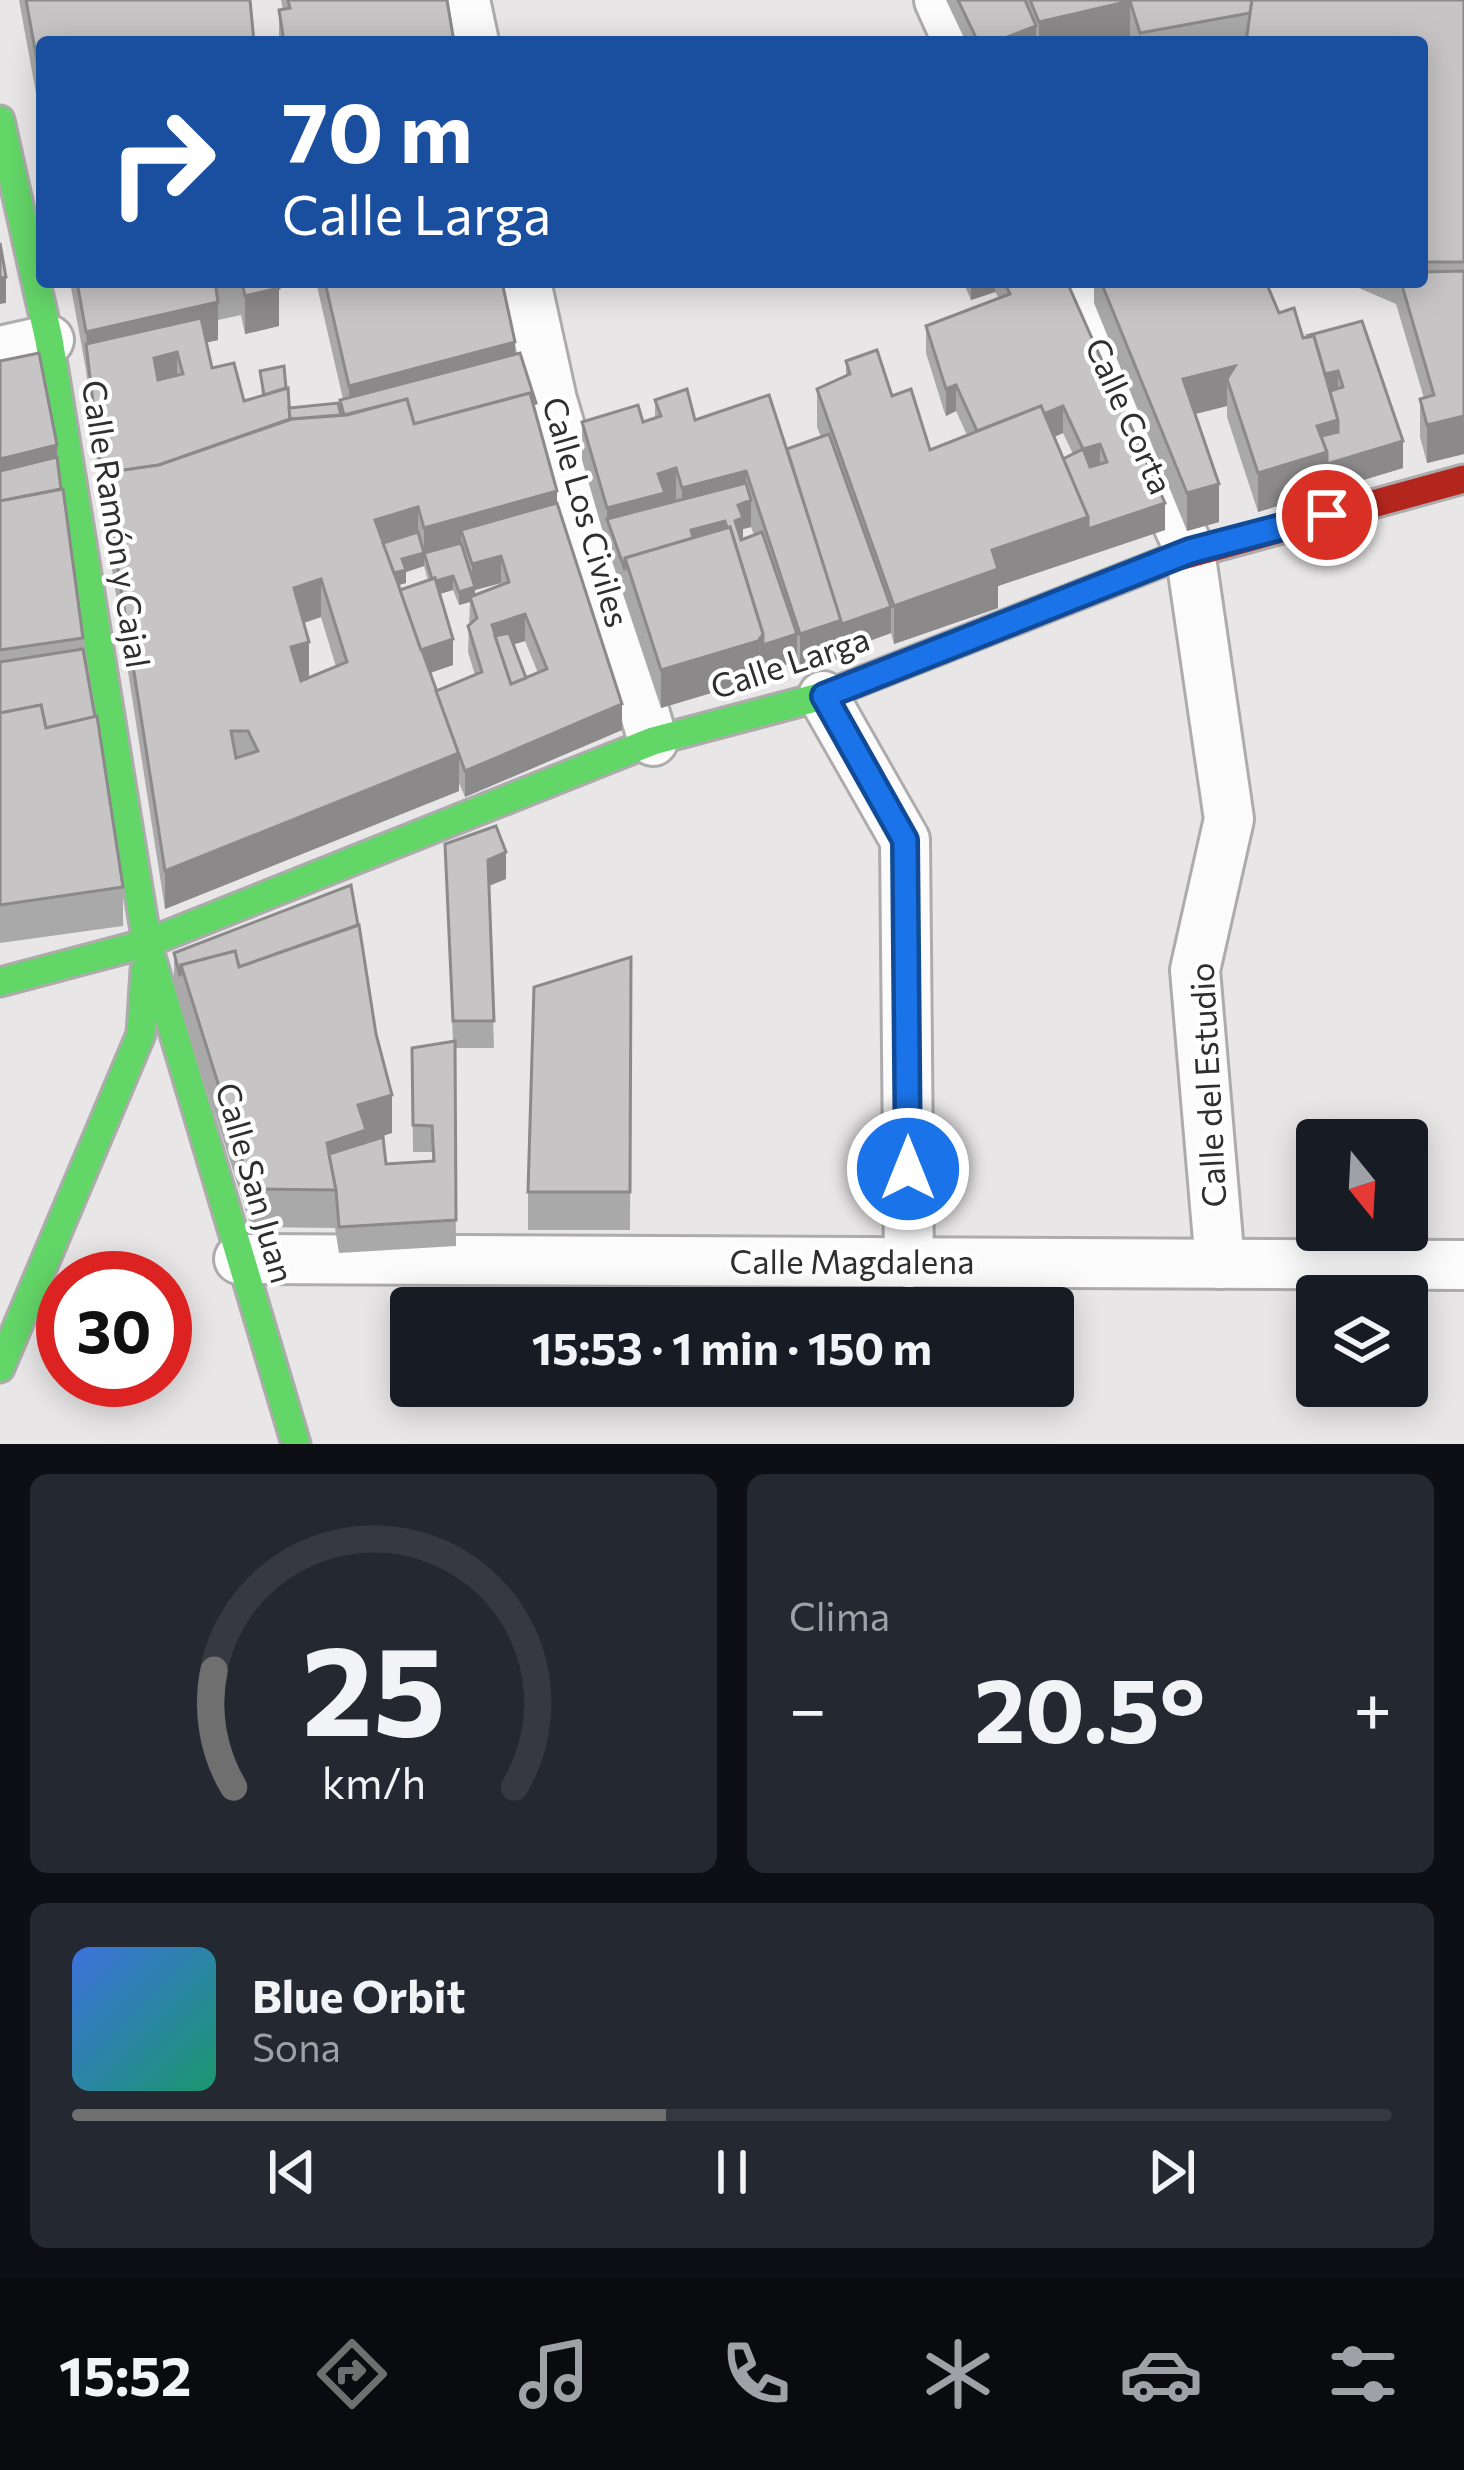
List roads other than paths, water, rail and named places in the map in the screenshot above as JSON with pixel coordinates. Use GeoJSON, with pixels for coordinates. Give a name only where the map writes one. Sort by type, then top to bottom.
{"type":"FeatureCollection","features":[{"type":"Feature","properties":{"kind":"street"},"geometry":{"type":"LineString","coordinates":[[465,0],[473,36]]}},
{"type":"Feature","properties":{"kind":"street"},"geometry":{"type":"LineString","coordinates":[[939,0],[955,36]]}},
{"type":"Feature","properties":{"kind":"street","name":"Calle Ramón y Cajal"},"geometry":{"type":"LineString","coordinates":[[0,120],[36,282]]}},
{"type":"Feature","properties":{"kind":"street","name":"Calle Ramón y Cajal"},"geometry":{"type":"LineString","coordinates":[[37,288],[147,943]]}},
{"type":"Feature","properties":{"kind":"street","name":"Calle Los Civiles"},"geometry":{"type":"LineString","coordinates":[[527,288],[552,400],[653,741]]}},
{"type":"Feature","properties":{"kind":"street","name":"Calle Corta"},"geometry":{"type":"LineString","coordinates":[[1070,288],[1190,551]]}},
{"type":"Feature","properties":{"kind":"street"},"geometry":{"type":"LineString","coordinates":[[0,351],[49,340]]}},
{"type":"Feature","properties":{"kind":"street","name":"Calle Larga"},"geometry":{"type":"LineString","coordinates":[[0,982],[147,943],[653,741],[824,696],[1190,551],[1464,478]]}},
{"type":"Feature","properties":{"kind":"street","name":"Calle del Estudio"},"geometry":{"type":"LineString","coordinates":[[1190,551],[1228,819],[1195,970],[1220,1264]]}},
{"type":"Feature","properties":{"kind":"street"},"geometry":{"type":"LineString","coordinates":[[824,696],[905,840],[909,1263]]}},
{"type":"Feature","properties":{"kind":"street"},"geometry":{"type":"LineString","coordinates":[[0,1368],[141,1034],[147,943]]}},
{"type":"Feature","properties":{"kind":"street","name":"Calle San Juan"},"geometry":{"type":"LineString","coordinates":[[147,943],[296,1444]]}},
{"type":"Feature","properties":{"kind":"street","name":"Calle Magdalena"},"geometry":{"type":"LineString","coordinates":[[239,1259],[1464,1265]]}}]}
